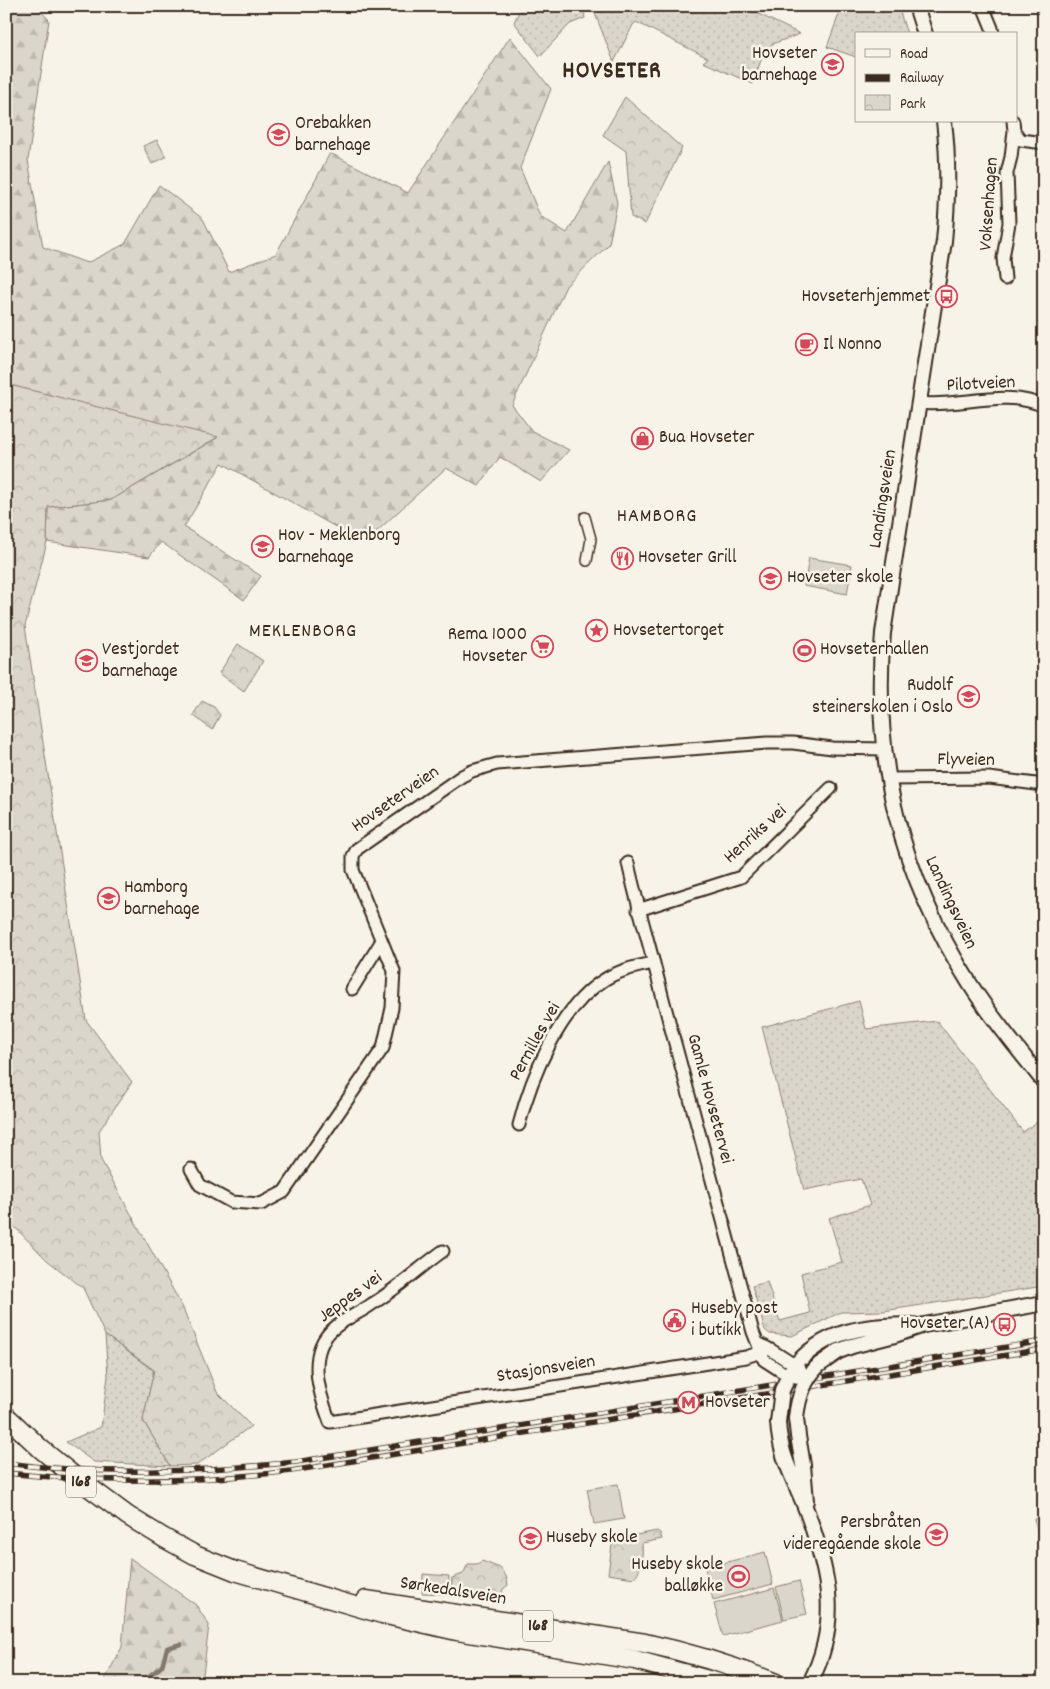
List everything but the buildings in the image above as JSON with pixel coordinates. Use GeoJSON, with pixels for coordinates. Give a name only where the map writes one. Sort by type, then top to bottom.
{"type":"FeatureCollection","features":[{"type":"Feature","properties":{"kind":"main road","name":"Sørkedalsveien"},"geometry":{"type":"LineString","coordinates":[[6,1416],[41,1449],[128,1516],[164,1538],[211,1562],[253,1578],[382,1614],[456,1631],[620,1657],[719,1683]]}},
{"type":"Feature","properties":{"kind":"main road","name":"Sørkedalsveien"},"geometry":{"type":"LineString","coordinates":[[296,1590],[645,1643],[723,1663],[776,1683]]}},
{"type":"Feature","properties":{"kind":"street"},"geometry":{"type":"LineString","coordinates":[[916,6],[924,32]]}},
{"type":"Feature","properties":{"kind":"street"},"geometry":{"type":"LineString","coordinates":[[983,6],[993,32]]}},
{"type":"Feature","properties":{"kind":"street","name":"Landingsveien"},"geometry":{"type":"LineString","coordinates":[[944,122],[948,165],[947,212],[883,634],[880,687],[884,749],[888,779],[903,843],[911,867],[935,922],[957,962],[982,1001],[1044,1082]]}},
{"type":"Feature","properties":{"kind":"street","name":"Voksenhagen"},"geometry":{"type":"LineString","coordinates":[[1013,126],[1021,140],[1044,143]]}},
{"type":"Feature","properties":{"kind":"street","name":"Voksenhagen"},"geometry":{"type":"LineString","coordinates":[[1005,279],[1003,258],[1009,223],[1007,173],[1011,157],[1013,126]]}},
{"type":"Feature","properties":{"kind":"street","name":"Pilotveien"},"geometry":{"type":"LineString","coordinates":[[918,403],[950,404],[1019,398],[1044,406]]}},
{"type":"Feature","properties":{"kind":"street"},"geometry":{"type":"LineString","coordinates":[[585,517],[591,539],[586,561]]}},
{"type":"Feature","properties":{"kind":"street","name":"Hovseterveien"},"geometry":{"type":"LineString","coordinates":[[191,1169],[200,1185],[231,1202],[261,1204],[284,1192],[383,1048],[392,1008],[394,971],[353,870],[352,856],[357,849],[402,817],[472,771],[497,764],[748,744],[793,743],[832,748],[884,749]]}},
{"type":"Feature","properties":{"kind":"street","name":"Flyveien"},"geometry":{"type":"LineString","coordinates":[[888,779],[989,778],[1044,785]]}},
{"type":"Feature","properties":{"kind":"street","name":"Henriks vei"},"geometry":{"type":"LineString","coordinates":[[638,910],[740,877],[831,788]]}},
{"type":"Feature","properties":{"kind":"street","name":"Gamle Hovsetervei"},"geometry":{"type":"LineString","coordinates":[[628,863],[638,910],[654,962],[700,1138],[754,1332],[761,1347],[764,1360],[794,1371]]}},
{"type":"Feature","properties":{"kind":"street"},"geometry":{"type":"LineString","coordinates":[[352,988],[381,942]]}},
{"type":"Feature","properties":{"kind":"street","name":"Pernilles vei"},"geometry":{"type":"LineString","coordinates":[[518,1125],[525,1100],[539,1065],[578,1002],[596,985],[611,975],[654,962]]}},
{"type":"Feature","properties":{"kind":"street","name":"Jeppes vei"},"geometry":{"type":"LineString","coordinates":[[330,1422],[320,1388],[317,1366],[318,1350],[327,1335],[342,1322],[373,1304],[443,1251]]}},
{"type":"Feature","properties":{"kind":"street"},"geometry":{"type":"LineString","coordinates":[[810,1683],[823,1650],[829,1628],[829,1587],[807,1512],[788,1468],[780,1438],[778,1422],[782,1390],[794,1371],[815,1346],[838,1335],[866,1328],[924,1325],[1044,1303]]}},
{"type":"Feature","properties":{"kind":"street"},"geometry":{"type":"LineString","coordinates":[[794,1371],[819,1365],[839,1351],[852,1346],[895,1336],[924,1325]]}},
{"type":"Feature","properties":{"kind":"street"},"geometry":{"type":"LineString","coordinates":[[761,1347],[794,1371],[801,1393],[796,1418],[807,1512]]}},
{"type":"Feature","properties":{"kind":"street","name":"Stasjonsveien"},"geometry":{"type":"LineString","coordinates":[[330,1422],[746,1357],[761,1347]]}},
{"type":"Feature","properties":{"kind":"green space"},"geometry":{"type":"Polygon","coordinates":[[[26,6],[36,6],[49,20],[28,160],[43,247],[87,263],[125,244],[159,185],[203,219],[229,272],[276,254],[330,153],[408,193],[510,37],[551,89],[520,168],[540,216],[567,233],[608,162],[617,203],[609,244],[566,286],[512,405],[532,431],[569,450],[541,482],[500,457],[479,486],[446,468],[364,543],[222,463],[184,527],[261,576],[244,600],[161,542],[149,557],[47,542],[48,507],[111,500],[217,438],[6,384],[6,12],[26,6]]]}},
{"type":"Feature","properties":{"kind":"green space"},"geometry":{"type":"Polygon","coordinates":[[[522,6],[583,6],[585,18],[570,24],[540,56],[514,22],[522,6]]]}},
{"type":"Feature","properties":{"kind":"green space"},"geometry":{"type":"Polygon","coordinates":[[[592,6],[742,6],[800,34],[772,44],[761,60],[753,84],[703,62],[708,58],[636,22],[614,62],[592,6]]]}},
{"type":"Feature","properties":{"kind":"green space"},"geometry":{"type":"Polygon","coordinates":[[[842,6],[898,6],[906,32],[855,32],[855,57],[827,47],[842,6]]]}},
{"type":"Feature","properties":{"kind":"green space"},"geometry":{"type":"Polygon","coordinates":[[[625,97],[682,148],[645,224],[631,217],[626,151],[603,135],[625,97]]]}},
{"type":"Feature","properties":{"kind":"green space"},"geometry":{"type":"Polygon","coordinates":[[[157,140],[166,157],[152,164],[143,146],[157,140]]]}},
{"type":"Feature","properties":{"kind":"green space"},"geometry":{"type":"Polygon","coordinates":[[[6,384],[218,437],[111,500],[48,507],[47,542],[25,626],[86,1020],[132,1082],[99,1131],[101,1160],[182,1306],[217,1392],[251,1426],[197,1465],[170,1466],[143,1420],[154,1370],[105,1335],[83,1288],[47,1260],[6,1218],[6,384]]]}},
{"type":"Feature","properties":{"kind":"green space"},"geometry":{"type":"Polygon","coordinates":[[[809,558],[852,565],[847,594],[804,586],[809,558]]]}},
{"type":"Feature","properties":{"kind":"green space"},"geometry":{"type":"Polygon","coordinates":[[[238,644],[263,661],[244,691],[219,673],[238,644]]]}},
{"type":"Feature","properties":{"kind":"green space"},"geometry":{"type":"Polygon","coordinates":[[[202,701],[214,707],[220,715],[212,730],[193,715],[202,701]]]}},
{"type":"Feature","properties":{"kind":"green space"},"geometry":{"type":"Polygon","coordinates":[[[859,1001],[866,1029],[937,1021],[1023,1132],[1044,1117],[1044,1286],[883,1311],[841,1312],[792,1336],[770,1334],[765,1330],[752,1286],[767,1282],[780,1321],[810,1313],[801,1273],[842,1262],[829,1218],[870,1205],[861,1179],[804,1190],[762,1027],[859,1001]]]}},
{"type":"Feature","properties":{"kind":"green space"},"geometry":{"type":"Polygon","coordinates":[[[105,1335],[154,1371],[143,1420],[170,1466],[94,1462],[66,1442],[101,1427],[108,1376],[105,1335]]]}},
{"type":"Feature","properties":{"kind":"green space"},"geometry":{"type":"Polygon","coordinates":[[[618,1484],[624,1519],[594,1524],[587,1489],[618,1484]]]}},
{"type":"Feature","properties":{"kind":"green space"},"geometry":{"type":"Polygon","coordinates":[[[1044,1516],[1044,1542],[1041,1543],[1034,1519],[1044,1516]]]}},
{"type":"Feature","properties":{"kind":"green space"},"geometry":{"type":"Polygon","coordinates":[[[657,1531],[662,1539],[642,1543],[639,1570],[634,1578],[608,1574],[612,1545],[626,1537],[657,1531]]]}},
{"type":"Feature","properties":{"kind":"green space","name":"Huseby skole balløkke"},"geometry":{"type":"Polygon","coordinates":[[[765,1552],[773,1584],[713,1600],[705,1568],[765,1552]]]}},
{"type":"Feature","properties":{"kind":"green space"},"geometry":{"type":"Polygon","coordinates":[[[130,1558],[196,1605],[209,1625],[202,1683],[103,1683],[122,1647],[130,1558]]]}},
{"type":"Feature","properties":{"kind":"green space"},"geometry":{"type":"Polygon","coordinates":[[[482,1561],[500,1568],[506,1576],[508,1585],[503,1589],[502,1594],[477,1594],[474,1599],[450,1595],[452,1578],[463,1574],[468,1564],[477,1564],[482,1561]]]}},
{"type":"Feature","properties":{"kind":"green space"},"geometry":{"type":"Polygon","coordinates":[[[423,1574],[449,1576],[448,1594],[422,1593],[423,1574]]]}},
{"type":"Feature","properties":{"kind":"green space"},"geometry":{"type":"Polygon","coordinates":[[[799,1581],[807,1614],[784,1619],[776,1587],[799,1581]]]}},
{"type":"Feature","properties":{"kind":"green space"},"geometry":{"type":"Polygon","coordinates":[[[774,1588],[783,1620],[723,1636],[714,1604],[774,1588]]]}},
{"type":"Feature","properties":{"kind":"waterway"},"geometry":{"type":"LineString","coordinates":[[143,1683],[145,1679],[162,1666],[167,1648],[181,1644]]}},
{"type":"Feature","properties":{"kind":"railway"},"geometry":{"type":"LineString","coordinates":[[6,1463],[79,1470],[151,1471],[296,1462],[1044,1341]]}},
{"type":"Feature","properties":{"kind":"railway"},"geometry":{"type":"LineString","coordinates":[[6,1473],[78,1479],[184,1480],[291,1471],[1044,1349]]}},
{"type":"Feature","properties":{"kind":"place","name":"Hovseter barnehage"},"geometry":{"type":"Point","coordinates":[833,65]}},
{"type":"Feature","properties":{"kind":"place","name":"Orebakken barnehage"},"geometry":{"type":"Point","coordinates":[279,135]}},
{"type":"Feature","properties":{"kind":"place","name":"Hovseterhjemmet"},"geometry":{"type":"Point","coordinates":[946,297]}},
{"type":"Feature","properties":{"kind":"place","name":"Il Nonno"},"geometry":{"type":"Point","coordinates":[807,345]}},
{"type":"Feature","properties":{"kind":"place","name":"Bua Hovseter"},"geometry":{"type":"Point","coordinates":[643,438]}},
{"type":"Feature","properties":{"kind":"place","name":"Hov - Meklenborg barnehage"},"geometry":{"type":"Point","coordinates":[262,547]}},
{"type":"Feature","properties":{"kind":"place","name":"Hovseter Grill"},"geometry":{"type":"Point","coordinates":[622,558]}},
{"type":"Feature","properties":{"kind":"place","name":"Hovseter skole"},"geometry":{"type":"Point","coordinates":[771,578]}},
{"type":"Feature","properties":{"kind":"place","name":"Hovsetertorget"},"geometry":{"type":"Point","coordinates":[597,631]}},
{"type":"Feature","properties":{"kind":"place","name":"Rema 1000 Hovseter"},"geometry":{"type":"Point","coordinates":[543,646]}},
{"type":"Feature","properties":{"kind":"place","name":"Hovseterhallen"},"geometry":{"type":"Point","coordinates":[804,650]}},
{"type":"Feature","properties":{"kind":"place","name":"Vestjordet barnehage"},"geometry":{"type":"Point","coordinates":[86,661]}},
{"type":"Feature","properties":{"kind":"place","name":"Rudolf steinerskolen i Oslo"},"geometry":{"type":"Point","coordinates":[969,697]}},
{"type":"Feature","properties":{"kind":"place","name":"Hamborg barnehage"},"geometry":{"type":"Point","coordinates":[108,899]}},
{"type":"Feature","properties":{"kind":"place","name":"Huseby post i butikk"},"geometry":{"type":"Point","coordinates":[675,1320]}},
{"type":"Feature","properties":{"kind":"place","name":"Hovseter (A)"},"geometry":{"type":"Point","coordinates":[1005,1324]}},
{"type":"Feature","properties":{"kind":"place","name":"Hovseter"},"geometry":{"type":"Point","coordinates":[689,1403]}},
{"type":"Feature","properties":{"kind":"place","name":"Persbråten videregående skole"},"geometry":{"type":"Point","coordinates":[937,1534]}},
{"type":"Feature","properties":{"kind":"place","name":"Huseby skole"},"geometry":{"type":"Point","coordinates":[530,1538]}},
{"type":"Feature","properties":{"kind":"place","name":"Huseby skole balløkke"},"geometry":{"type":"Point","coordinates":[739,1576]}},
{"type":"Feature","properties":{"kind":"district","name":"HOVSETER"},"geometry":{"type":"Point","coordinates":[612,72]}},
{"type":"Feature","properties":{"kind":"district","name":"HAMBORG"},"geometry":{"type":"Point","coordinates":[657,517]}},
{"type":"Feature","properties":{"kind":"district","name":"MEKLENBORG"},"geometry":{"type":"Point","coordinates":[303,632]}}]}
